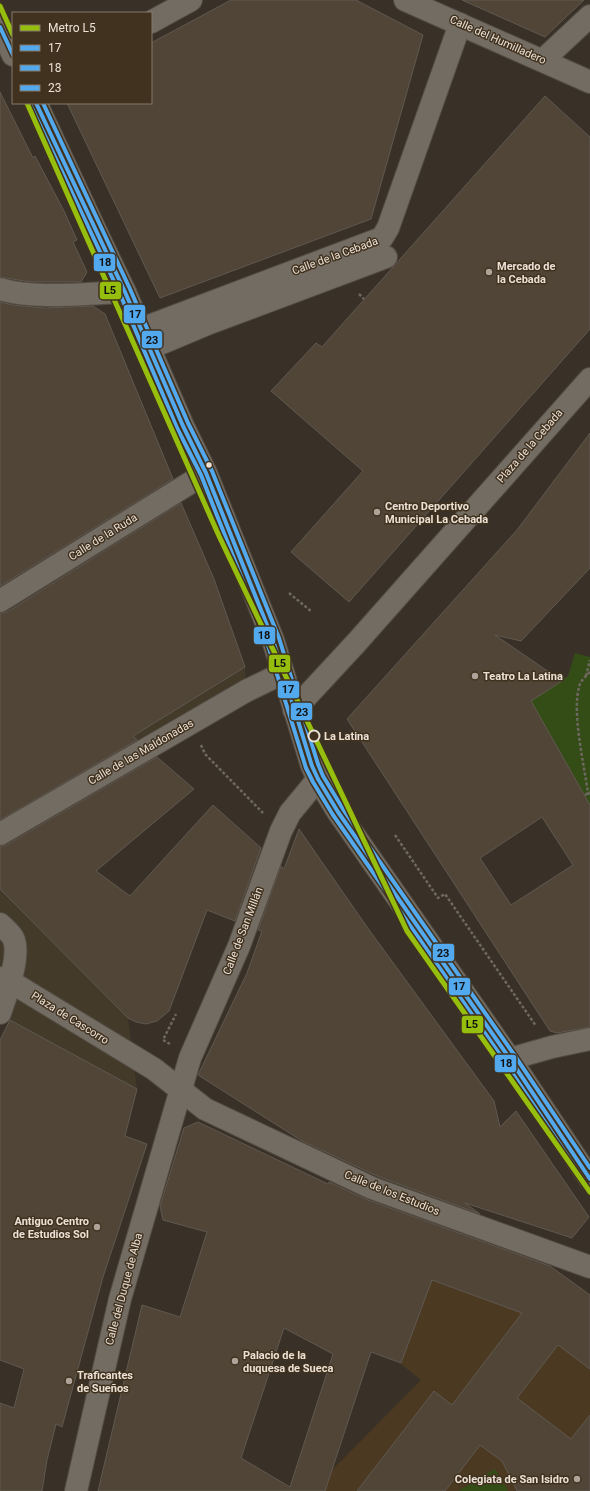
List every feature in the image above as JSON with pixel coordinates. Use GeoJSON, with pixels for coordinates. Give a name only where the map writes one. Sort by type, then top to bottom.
{"type":"FeatureCollection","features":[{"type":"Feature","properties":{"kind":"street"},"geometry":{"type":"LineString","coordinates":[[152,21],[191,0]]}},
{"type":"Feature","properties":{"kind":"street","name":"Calle del Humilladero"},"geometry":{"type":"LineString","coordinates":[[405,0],[590,82]]}},
{"type":"Feature","properties":{"kind":"street"},"geometry":{"type":"LineString","coordinates":[[543,60],[590,16]]}},
{"type":"Feature","properties":{"kind":"street","name":"Calle de la Cebada"},"geometry":{"type":"LineString","coordinates":[[145,338],[382,238],[388,228],[460,24]]}},
{"type":"Feature","properties":{"kind":"street"},"geometry":{"type":"LineString","coordinates":[[0,28],[12,53]]}},
{"type":"Feature","properties":{"kind":"street"},"geometry":{"type":"LineString","coordinates":[[36,104],[125,292],[183,426],[206,473],[273,640],[305,745],[318,779],[338,812],[510,1059],[590,1179]]}},
{"type":"Feature","properties":{"kind":"street"},"geometry":{"type":"LineString","coordinates":[[145,338],[207,324],[386,256]]}},
{"type":"Feature","properties":{"kind":"street"},"geometry":{"type":"LineString","coordinates":[[0,289],[10,292],[36,295],[125,292]]}},
{"type":"Feature","properties":{"kind":"street","name":"Plaza de la Cebada"},"geometry":{"type":"LineString","coordinates":[[294,710],[353,647],[590,379]]}},
{"type":"Feature","properties":{"kind":"street","name":"Calle de la Ruda"},"geometry":{"type":"LineString","coordinates":[[0,601],[206,473]]}},
{"type":"Feature","properties":{"kind":"street","name":"Calle de las Maldonadas"},"geometry":{"type":"LineString","coordinates":[[0,834],[246,691],[284,679]]}},
{"type":"Feature","properties":{"kind":"street","name":"Calle de San Millán"},"geometry":{"type":"LineString","coordinates":[[181,1090],[190,1058],[239,946],[281,831],[290,813],[318,779]]}},
{"type":"Feature","properties":{"kind":"street"},"geometry":{"type":"LineString","coordinates":[[0,924],[14,940],[15,956],[6,980],[0,1013]]}},
{"type":"Feature","properties":{"kind":"street","name":"Plaza de Cascorro"},"geometry":{"type":"LineString","coordinates":[[6,980],[154,1069],[181,1090]]}},
{"type":"Feature","properties":{"kind":"street"},"geometry":{"type":"LineString","coordinates":[[510,1059],[552,1047],[590,1039]]}},
{"type":"Feature","properties":{"kind":"street","name":"Calle de los Estudios"},"geometry":{"type":"LineString","coordinates":[[181,1090],[205,1109],[372,1188],[590,1267]]}},
{"type":"Feature","properties":{"kind":"street","name":"Calle del Duque de Alba"},"geometry":{"type":"LineString","coordinates":[[76,1491],[120,1299],[181,1090]]}},
{"type":"Feature","properties":{"kind":"path"},"geometry":{"type":"LineString","coordinates":[[357,292],[364,299]]}},
{"type":"Feature","properties":{"kind":"path"},"geometry":{"type":"LineString","coordinates":[[290,593],[312,612]]}},
{"type":"Feature","properties":{"kind":"path"},"geometry":{"type":"LineString","coordinates":[[586,676],[590,660]]}},
{"type":"Feature","properties":{"kind":"path"},"geometry":{"type":"LineString","coordinates":[[585,795],[589,794],[579,728],[577,700],[579,685],[590,672]]}},
{"type":"Feature","properties":{"kind":"path"},"geometry":{"type":"LineString","coordinates":[[205,754],[281,831]]}},
{"type":"Feature","properties":{"kind":"path"},"geometry":{"type":"LineString","coordinates":[[395,835],[438,898],[445,894],[552,1047]]}},
{"type":"Feature","properties":{"kind":"shaded area"},"geometry":{"type":"Polygon","coordinates":[[[245,667],[246,691],[0,834],[0,817],[245,667]]]}},
{"type":"Feature","properties":{"kind":"shaded area"},"geometry":{"type":"Polygon","coordinates":[[[0,889],[128,1018],[137,1089],[0,1014],[0,889]]]}},
{"type":"Feature","properties":{"kind":"shaded area"},"geometry":{"type":"Polygon","coordinates":[[[475,1243],[560,1273],[590,1295],[590,1460],[518,1491],[325,1491],[332,1470],[421,1380],[397,1361],[429,1279],[458,1290],[475,1243]]]}},
{"type":"Feature","properties":{"kind":"green space"},"geometry":{"type":"Polygon","coordinates":[[[575,653],[590,657],[590,805],[548,731],[524,705],[568,676],[575,653]]]}},
{"type":"Feature","properties":{"kind":"green space"},"geometry":{"type":"Polygon","coordinates":[[[495,1469],[508,1491],[458,1491],[495,1469]]]}},
{"type":"Feature","properties":{"kind":"building"},"geometry":{"type":"Polygon","coordinates":[[[231,0],[356,0],[423,35],[371,219],[160,298],[67,104],[152,104],[152,42],[231,0]]]}},
{"type":"Feature","properties":{"kind":"building"},"geometry":{"type":"Polygon","coordinates":[[[462,0],[584,0],[545,37],[462,0]]]}},
{"type":"Feature","properties":{"kind":"building"},"geometry":{"type":"Polygon","coordinates":[[[0,92],[33,158],[35,156],[64,211],[77,240],[73,242],[87,272],[81,282],[31,282],[0,277],[0,92]]]}},
{"type":"Feature","properties":{"kind":"building","name":"Mercado de la Cebada"},"geometry":{"type":"Polygon","coordinates":[[[545,96],[590,137],[590,329],[349,602],[291,552],[363,471],[271,391],[316,343],[322,347],[545,96]]]}},
{"type":"Feature","properties":{"kind":"building"},"geometry":{"type":"Polygon","coordinates":[[[0,302],[13,305],[45,308],[93,306],[105,314],[173,479],[0,586],[0,302]]]}},
{"type":"Feature","properties":{"kind":"building"},"geometry":{"type":"Polygon","coordinates":[[[590,433],[590,568],[521,641],[495,635],[562,681],[531,701],[590,805],[590,1027],[557,1033],[550,1031],[347,719],[517,530],[590,433]],[[542,817],[480,858],[511,905],[573,865],[542,817]]]}},
{"type":"Feature","properties":{"kind":"building"},"geometry":{"type":"Polygon","coordinates":[[[181,503],[214,579],[245,667],[133,736],[137,740],[0,820],[0,613],[7,612],[181,503]]]}},
{"type":"Feature","properties":{"kind":"building"},"geometry":{"type":"Polygon","coordinates":[[[157,757],[194,789],[96,871],[130,896],[213,805],[261,848],[235,921],[207,910],[169,1011],[157,1021],[146,1024],[136,1022],[128,1018],[0,889],[0,846],[6,845],[157,757]]]}},
{"type":"Feature","properties":{"kind":"building"},"geometry":{"type":"Polygon","coordinates":[[[299,829],[367,927],[494,1101],[500,1127],[516,1111],[589,1217],[572,1238],[465,1203],[480,1214],[377,1176],[302,1141],[198,1075],[247,973],[262,931],[258,930],[281,866],[284,869],[299,829]]]}},
{"type":"Feature","properties":{"kind":"building"},"geometry":{"type":"Polygon","coordinates":[[[10,1020],[137,1089],[125,1136],[147,1144],[103,1277],[62,1427],[56,1424],[47,1460],[42,1491],[0,1491],[0,1403],[14,1408],[24,1369],[0,1360],[0,1040],[10,1020]]]}},
{"type":"Feature","properties":{"kind":"building"},"geometry":{"type":"Polygon","coordinates":[[[198,1122],[328,1184],[329,1182],[368,1200],[550,1266],[590,1295],[590,1369],[558,1345],[517,1398],[571,1439],[590,1415],[590,1491],[517,1491],[502,1461],[480,1445],[445,1491],[357,1491],[434,1391],[452,1405],[522,1313],[432,1280],[401,1363],[371,1352],[325,1491],[98,1491],[142,1305],[180,1317],[207,1232],[163,1220],[160,1206],[184,1128],[198,1122]],[[284,1328],[241,1458],[290,1487],[333,1354],[284,1328]]]}},
{"type":"Feature","properties":{"kind":"metro line","name":"L5"},"geometry":{"type":"LineString","coordinates":[[0,6],[12,33]]}},
{"type":"Feature","properties":{"kind":"metro line","name":"L5"},"geometry":{"type":"LineString","coordinates":[[27,104],[219,536],[407,931],[590,1192]]}},
{"type":"Feature","properties":{"kind":"transit line","name":"17"},"geometry":{"type":"LineString","coordinates":[[0,27],[12,53]]}},
{"type":"Feature","properties":{"kind":"transit line","name":"17"},"geometry":{"type":"LineString","coordinates":[[36,104],[125,292],[183,426],[206,473],[273,640],[312,766],[318,779],[338,812],[510,1059],[590,1179]]}},
{"type":"Feature","properties":{"kind":"transit line","name":"23"},"geometry":{"type":"LineString","coordinates":[[43,104],[130,289],[188,423],[212,471],[279,638],[323,776],[343,809],[515,1056],[590,1168]]}},
{"type":"Feature","properties":{"kind":"transit line","name":"18"},"geometry":{"type":"LineString","coordinates":[[31,106],[120,294],[177,428],[201,475],[267,642],[306,768],[313,782],[333,815],[505,1062],[585,1182]]}},
{"type":"Feature","properties":{"kind":"place","name":"Mercado de la Cebada"},"geometry":{"type":"Point","coordinates":[489,272]}},
{"type":"Feature","properties":{"kind":"place","name":"Centro Deportivo Municipal La Cebada"},"geometry":{"type":"Point","coordinates":[377,512]}},
{"type":"Feature","properties":{"kind":"place","name":"Teatro La Latina"},"geometry":{"type":"Point","coordinates":[475,676]}},
{"type":"Feature","properties":{"kind":"place","name":"La Latina"},"geometry":{"type":"Point","coordinates":[314,736]}},
{"type":"Feature","properties":{"kind":"place","name":"Antiguo Centro de Estudios Sol"},"geometry":{"type":"Point","coordinates":[97,1227]}},
{"type":"Feature","properties":{"kind":"place","name":"Palacio de la duquesa de Sueca"},"geometry":{"type":"Point","coordinates":[235,1361]}},
{"type":"Feature","properties":{"kind":"place","name":"Traficantes de Sueños"},"geometry":{"type":"Point","coordinates":[69,1381]}},
{"type":"Feature","properties":{"kind":"place","name":"Colegiata de San Isidro"},"geometry":{"type":"Point","coordinates":[577,1479]}}]}
